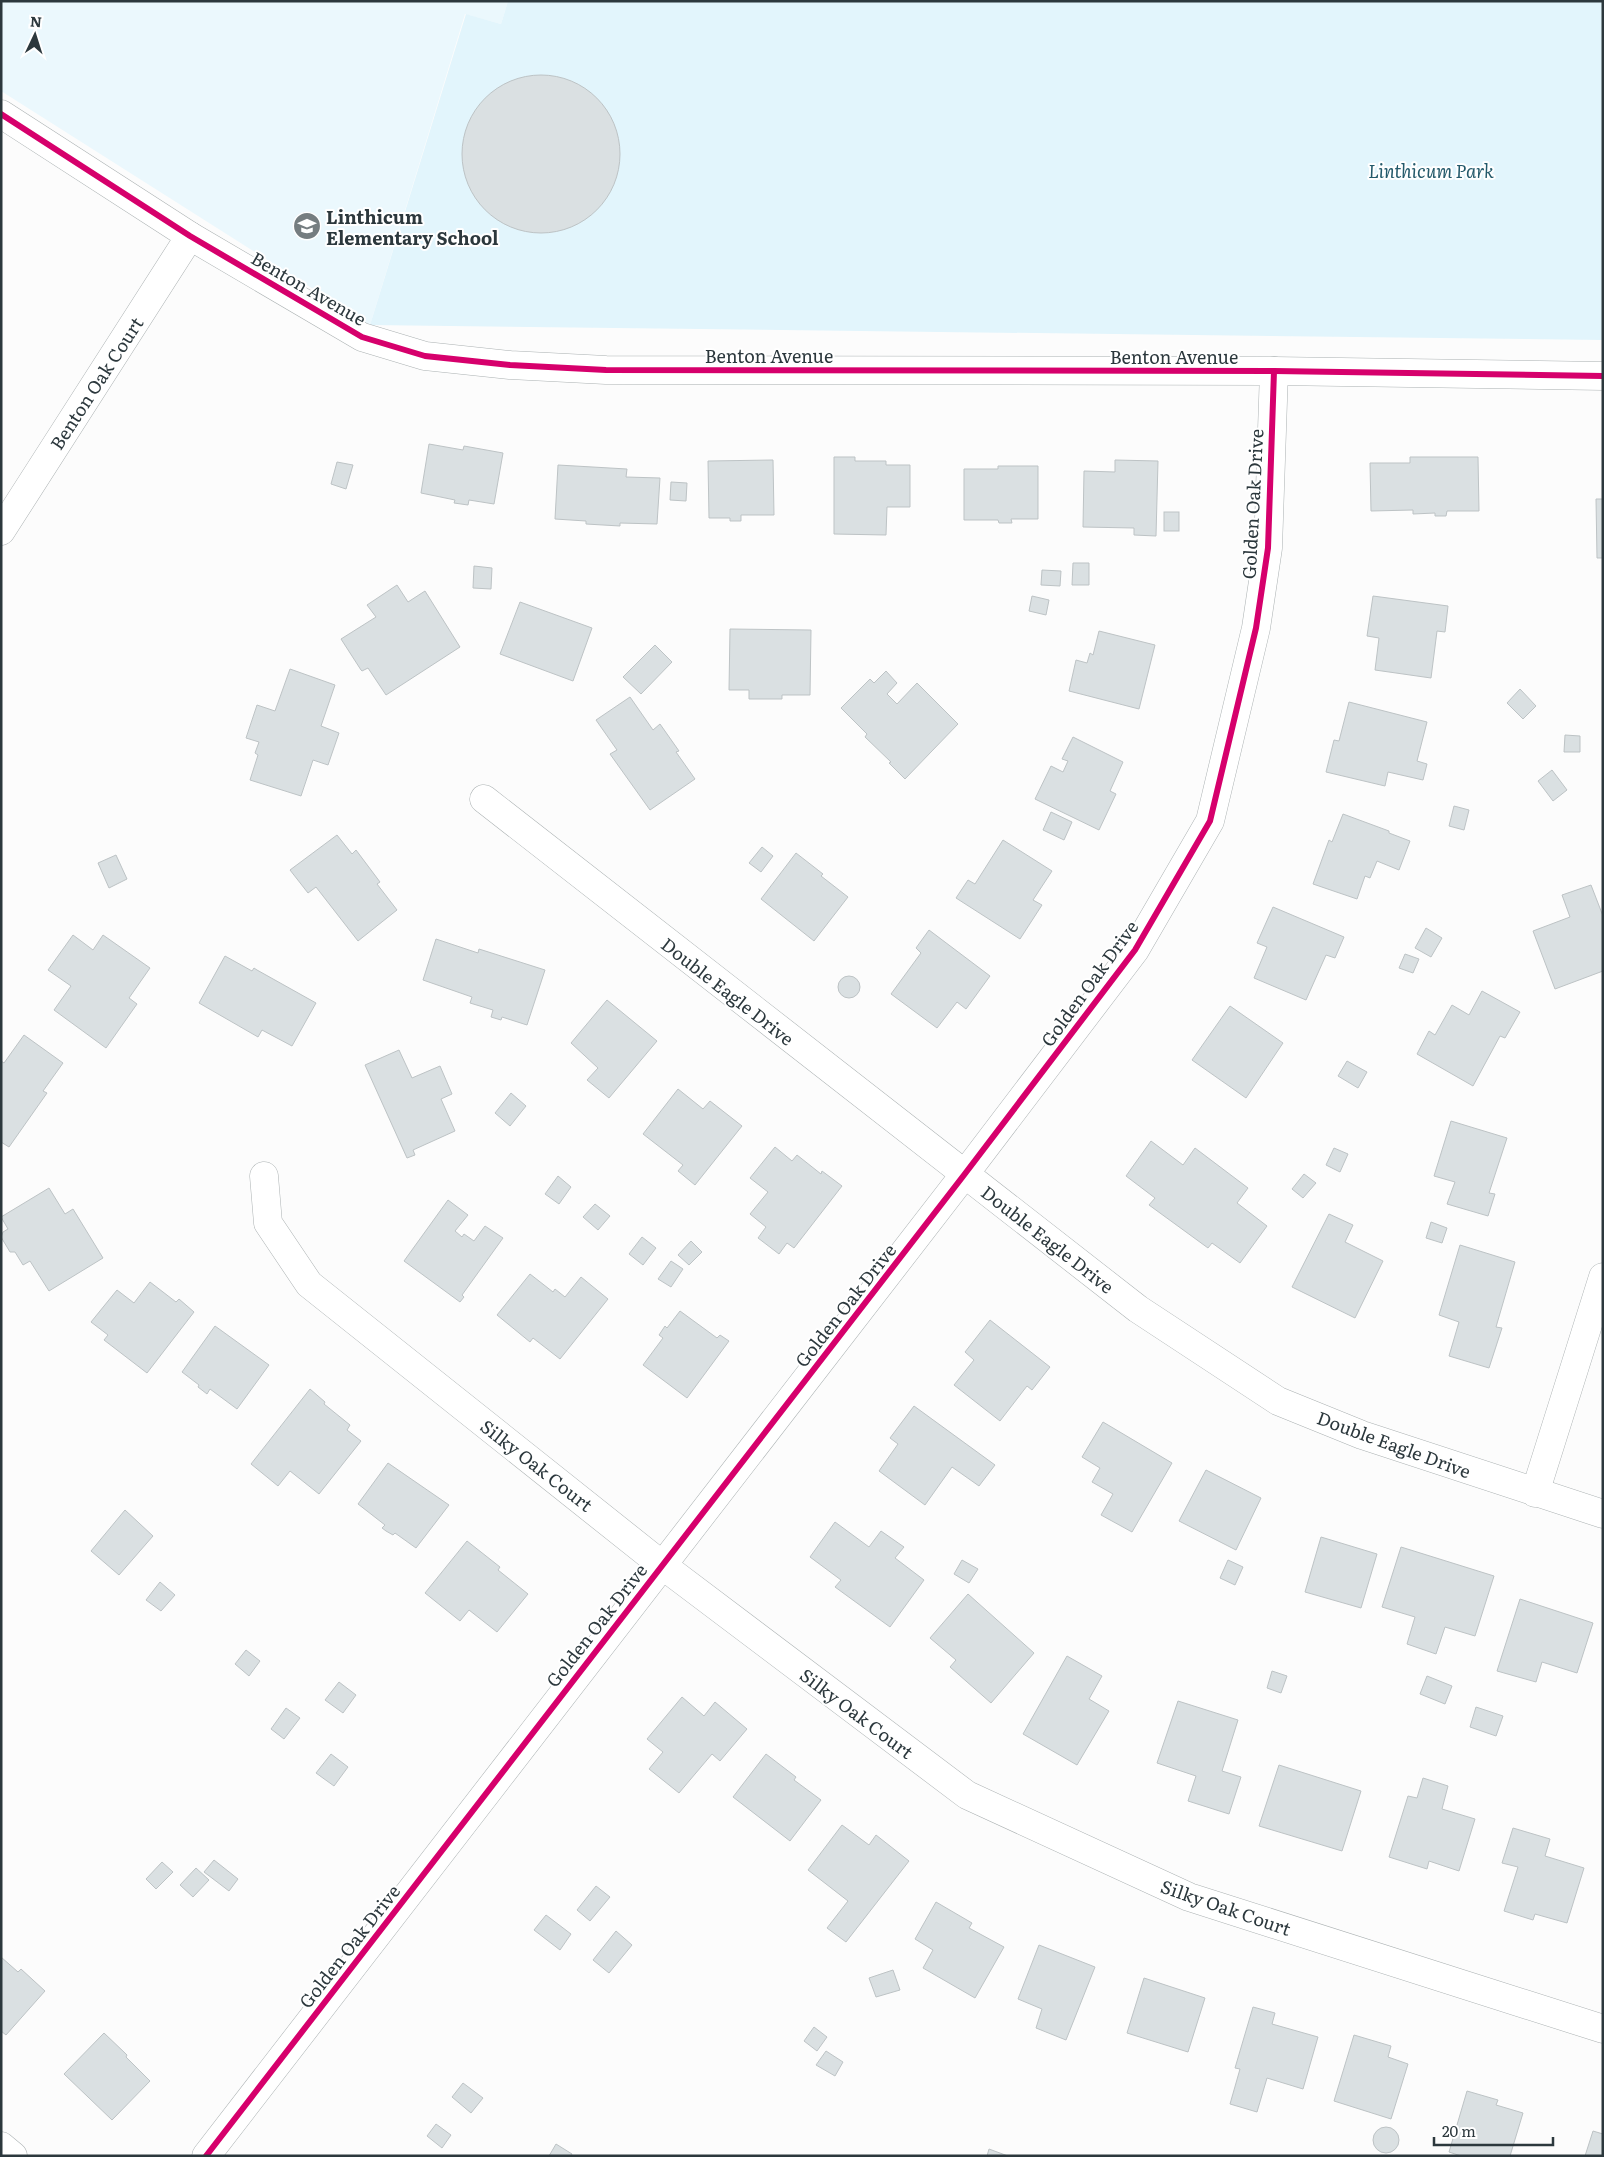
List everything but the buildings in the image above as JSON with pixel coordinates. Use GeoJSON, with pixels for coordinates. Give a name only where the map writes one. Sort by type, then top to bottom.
{"type":"FeatureCollection","features":[{"type":"Feature","properties":{"kind":"street","name":"Benton Avenue"},"geometry":{"type":"LineString","coordinates":[[1,114],[190,236],[362,337],[425,356],[510,365],[606,370],[1274,371],[1603,376]]}},
{"type":"Feature","properties":{"kind":"street","name":"Benton Oak Court"},"geometry":{"type":"LineString","coordinates":[[1,531],[190,236]]}},
{"type":"Feature","properties":{"kind":"street","name":"Golden Oak Drive"},"geometry":{"type":"LineString","coordinates":[[206,2156],[964,1175],[1135,950],[1210,821],[1256,628],[1268,548],[1274,371]]}},
{"type":"Feature","properties":{"kind":"street","name":"Double Eagle Drive"},"geometry":{"type":"LineString","coordinates":[[484,799],[1138,1309],[1278,1401],[1362,1435],[1603,1514]]}},
{"type":"Feature","properties":{"kind":"street","name":"Silky Oak Court"},"geometry":{"type":"LineString","coordinates":[[264,1176],[268,1223],[309,1284],[662,1564],[967,1795],[1189,1898],[1603,2030]]}},
{"type":"Feature","properties":{"kind":"street"},"geometry":{"type":"LineString","coordinates":[[1535,1493],[1603,1277]]}},
{"type":"Feature","properties":{"kind":"street"},"geometry":{"type":"LineString","coordinates":[[1,2146],[12,2156]]}},
{"type":"Feature","properties":{"kind":"shaded area","name":"Linthicum Elementary School"},"geometry":{"type":"Polygon","coordinates":[[[2,1],[508,1],[501,24],[465,14],[370,325],[1,91],[2,1]]]}},
{"type":"Feature","properties":{"kind":"green space","name":"Linthicum Park"},"geometry":{"type":"Polygon","coordinates":[[[508,1],[1603,1],[1603,340],[370,325],[466,14],[501,24],[508,1]]]}},
{"type":"Feature","properties":{"kind":"cycle path"},"geometry":{"type":"LineString","coordinates":[[1,114],[190,236],[362,337],[425,356],[510,365],[606,370],[1274,371],[1603,376]]}},
{"type":"Feature","properties":{"kind":"cycle path"},"geometry":{"type":"LineString","coordinates":[[206,2156],[964,1175],[1135,950],[1210,821],[1256,628],[1268,548],[1274,371]]}},
{"type":"Feature","properties":{"kind":"place","name":"Linthicum Elementary School"},"geometry":{"type":"Point","coordinates":[307,226]}}]}
